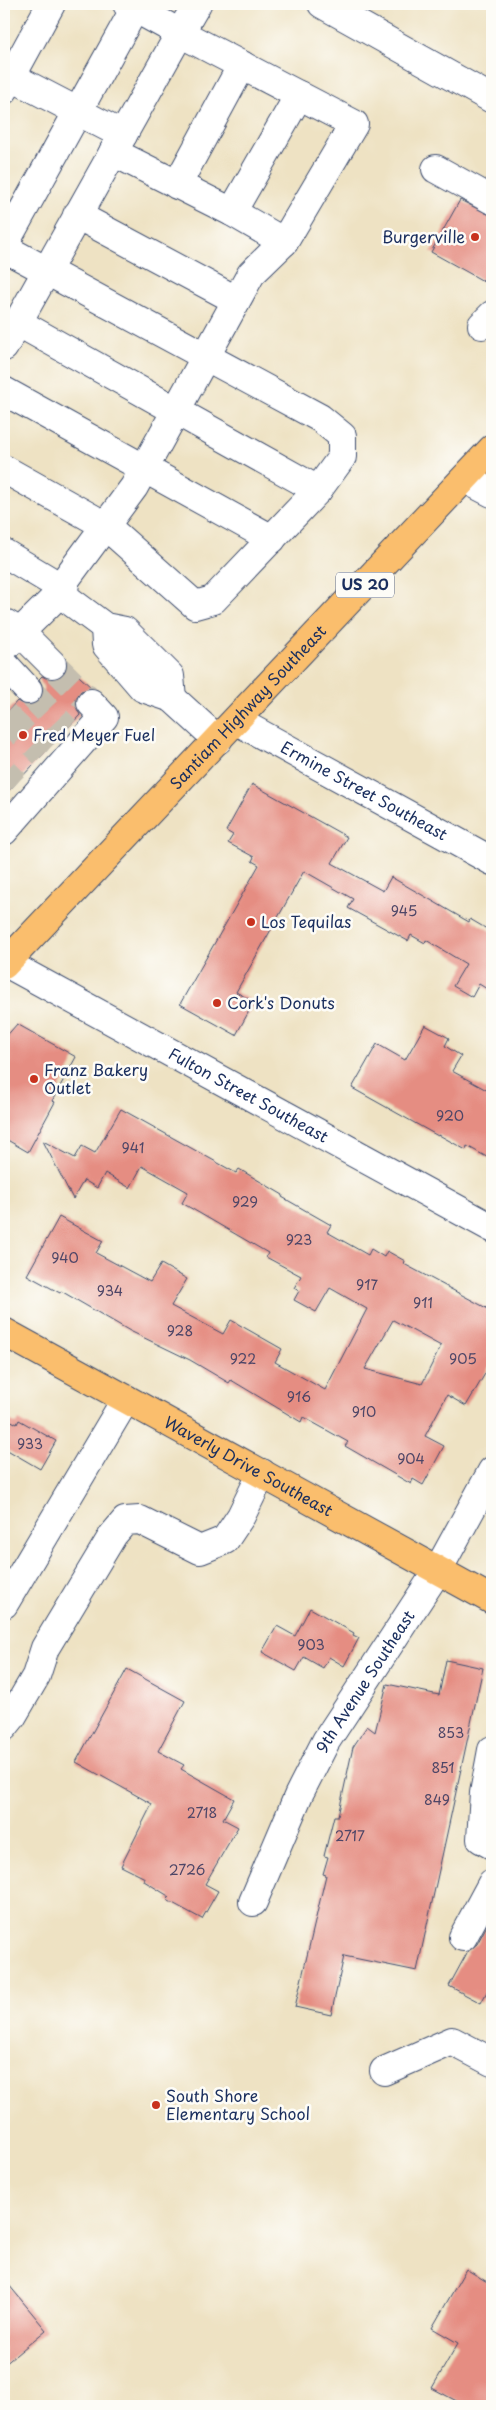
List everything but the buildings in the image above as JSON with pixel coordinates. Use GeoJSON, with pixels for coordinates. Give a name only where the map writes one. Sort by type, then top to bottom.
{"type":"FeatureCollection","features":[{"type":"Feature","properties":{"kind":"main road","name":"Santiam Highway Southeast"},"geometry":{"type":"LineString","coordinates":[[5,964],[237,721],[492,449]]}},
{"type":"Feature","properties":{"kind":"main road","name":"Waverly Drive Southeast"},"geometry":{"type":"LineString","coordinates":[[4,1332],[492,1600]]}},
{"type":"Feature","properties":{"kind":"street"},"geometry":{"type":"LineString","coordinates":[[51,4],[6,80],[77,111],[118,144],[177,185],[232,212],[284,242]]}},
{"type":"Feature","properties":{"kind":"street"},"geometry":{"type":"LineString","coordinates":[[4,347],[197,4]]}},
{"type":"Feature","properties":{"kind":"street"},"geometry":{"type":"LineString","coordinates":[[322,4],[492,99]]}},
{"type":"Feature","properties":{"kind":"street"},"geometry":{"type":"LineString","coordinates":[[4,469],[106,526],[195,605],[213,600],[318,490],[342,457],[342,436],[320,418],[206,356],[45,272],[4,246],[131,6],[354,124],[284,242],[251,274],[236,300],[206,356],[144,468],[106,526],[66,579],[64,589],[66,598],[105,627],[125,631],[170,676],[172,698],[218,740]]}},
{"type":"Feature","properties":{"kind":"street"},"geometry":{"type":"LineString","coordinates":[[177,185],[242,65]]}},
{"type":"Feature","properties":{"kind":"street"},"geometry":{"type":"LineString","coordinates":[[232,212],[299,95]]}},
{"type":"Feature","properties":{"kind":"street"},"geometry":{"type":"LineString","coordinates":[[436,169],[492,200]]}},
{"type":"Feature","properties":{"kind":"street"},"geometry":{"type":"LineString","coordinates":[[77,215],[236,300]]}},
{"type":"Feature","properties":{"kind":"street"},"geometry":{"type":"LineString","coordinates":[[17,322],[318,490]]}},
{"type":"Feature","properties":{"kind":"street"},"geometry":{"type":"LineString","coordinates":[[4,391],[272,539]]}},
{"type":"Feature","properties":{"kind":"street"},"geometry":{"type":"LineString","coordinates":[[465,478],[492,493]]}},
{"type":"Feature","properties":{"kind":"street"},"geometry":{"type":"LineString","coordinates":[[4,553],[64,589]]}},
{"type":"Feature","properties":{"kind":"street"},"geometry":{"type":"LineString","coordinates":[[52,664],[9,634],[64,589]]}},
{"type":"Feature","properties":{"kind":"street"},"geometry":{"type":"LineString","coordinates":[[4,664],[28,690]]}},
{"type":"Feature","properties":{"kind":"street"},"geometry":{"type":"LineString","coordinates":[[4,830],[23,791],[73,737],[104,717],[91,703]]}},
{"type":"Feature","properties":{"kind":"street","name":"Ermine Street Southeast"},"geometry":{"type":"LineString","coordinates":[[237,721],[492,860]]}},
{"type":"Feature","properties":{"kind":"street","name":"Fulton Street Southeast"},"geometry":{"type":"LineString","coordinates":[[5,964],[492,1228]]}},
{"type":"Feature","properties":{"kind":"street"},"geometry":{"type":"LineString","coordinates":[[4,1604],[126,1399]]}},
{"type":"Feature","properties":{"kind":"street","name":"9th Avenue Southeast"},"geometry":{"type":"LineString","coordinates":[[253,1902],[299,1794],[326,1741],[438,1570],[492,1471]]}},
{"type":"Feature","properties":{"kind":"street"},"geometry":{"type":"LineString","coordinates":[[4,1727],[36,1676],[45,1648],[114,1535],[125,1522],[140,1520],[200,1550],[225,1540],[241,1516],[262,1473]]}},
{"type":"Feature","properties":{"kind":"street"},"geometry":{"type":"LineString","coordinates":[[492,1750],[484,1793],[481,1839],[492,1845]]}},
{"type":"Feature","properties":{"kind":"street"},"geometry":{"type":"LineString","coordinates":[[462,1937],[492,1883]]}},
{"type":"Feature","properties":{"kind":"street"},"geometry":{"type":"LineString","coordinates":[[384,2071],[452,2041],[492,2062]]}},
{"type":"Feature","properties":{"kind":"tunnel"},"geometry":{"type":"LineString","coordinates":[[52,664],[91,703]]}},
{"type":"Feature","properties":{"kind":"tunnel"},"geometry":{"type":"LineString","coordinates":[[28,690],[66,730]]}},
{"type":"Feature","properties":{"kind":"tunnel"},"geometry":{"type":"LineString","coordinates":[[4,715],[44,754]]}},
{"type":"Feature","properties":{"kind":"tunnel"},"geometry":{"type":"LineString","coordinates":[[4,772],[16,784]]}},
{"type":"Feature","properties":{"kind":"place","name":"Burgerville"},"geometry":{"type":"Point","coordinates":[475,237]}},
{"type":"Feature","properties":{"kind":"place","name":"Fred Meyer Fuel"},"geometry":{"type":"Point","coordinates":[23,735]}},
{"type":"Feature","properties":{"kind":"place","name":"Los Tequilas"},"geometry":{"type":"Point","coordinates":[251,922]}},
{"type":"Feature","properties":{"kind":"place","name":"Cork's Donuts"},"geometry":{"type":"Point","coordinates":[217,1003]}},
{"type":"Feature","properties":{"kind":"place","name":"Franz Bakery Outlet"},"geometry":{"type":"Point","coordinates":[34,1079]}},
{"type":"Feature","properties":{"kind":"place","name":"South Shore Elementary School"},"geometry":{"type":"Point","coordinates":[156,2105]}}]}
